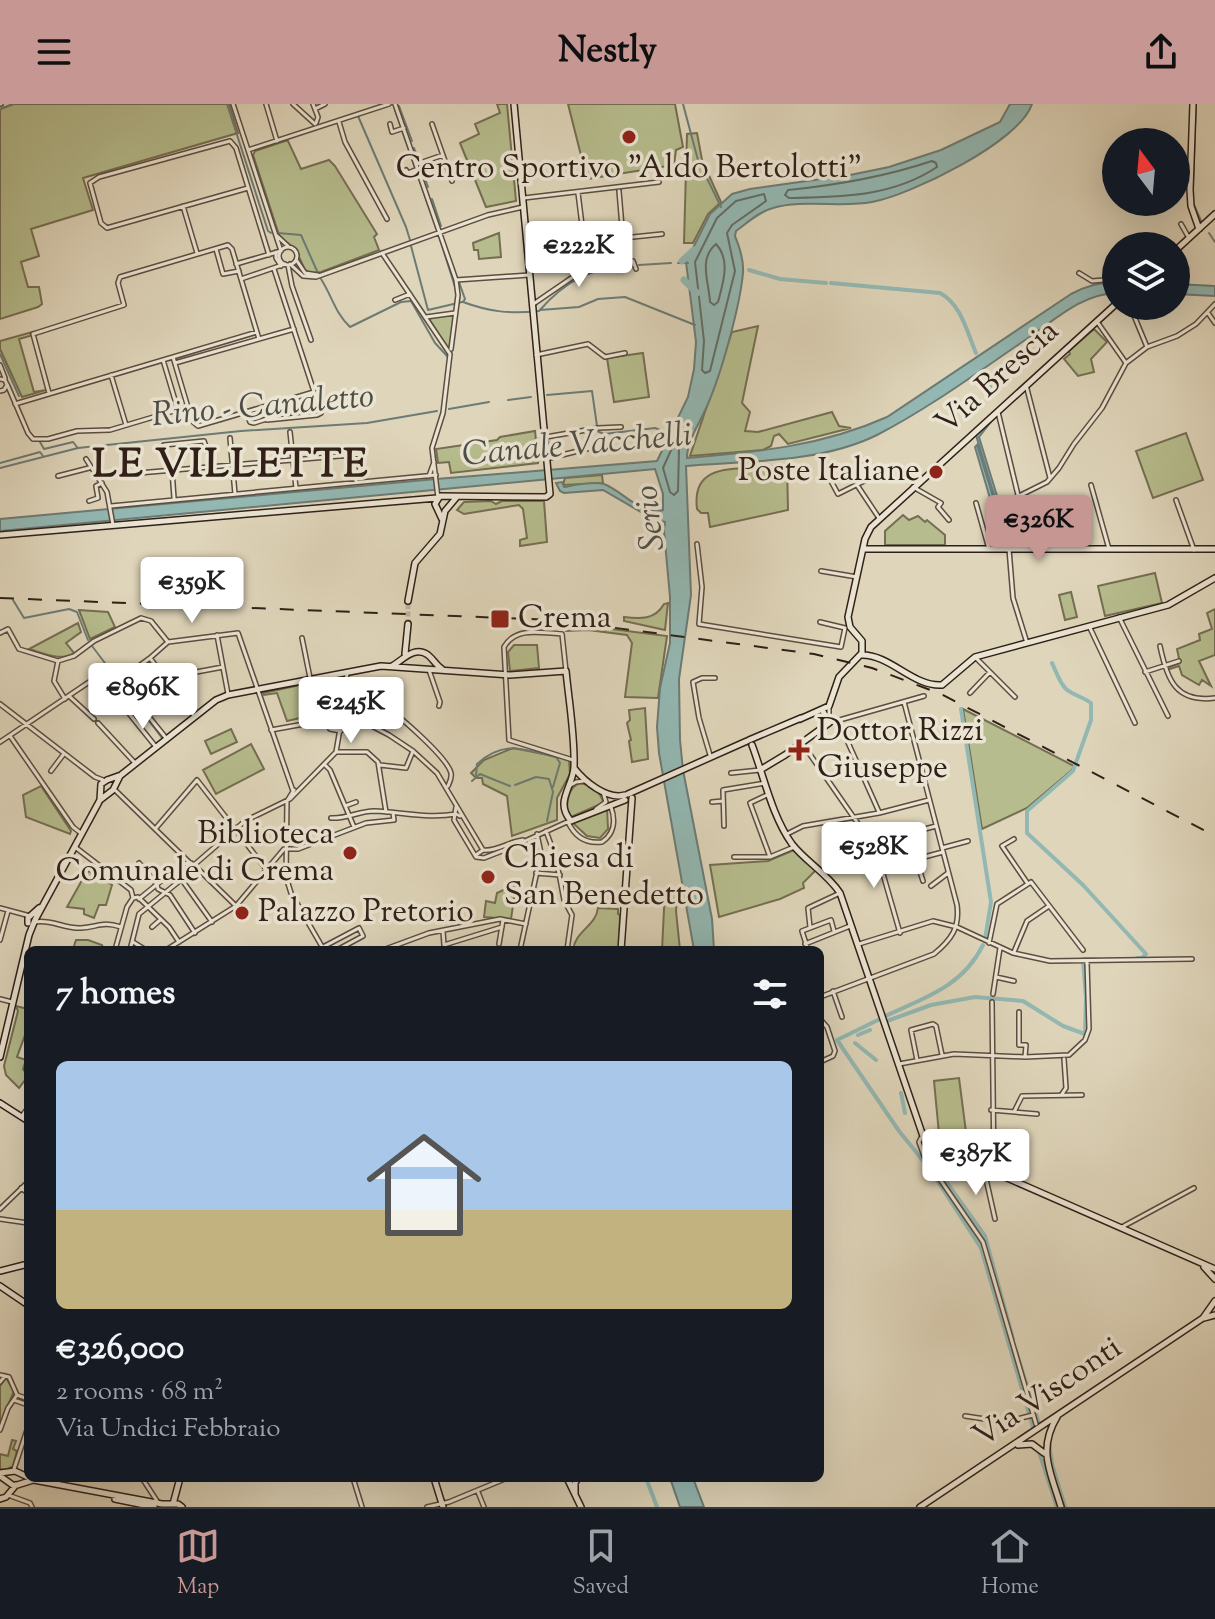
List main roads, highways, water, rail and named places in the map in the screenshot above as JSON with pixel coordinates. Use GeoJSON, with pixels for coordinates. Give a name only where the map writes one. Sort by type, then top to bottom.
{"type":"FeatureCollection","features":[{"type":"Feature","properties":{"kind":"water"},"geometry":{"type":"Polygon","coordinates":[[[1010,104],[1032,104],[1023,119],[986,150],[911,189],[872,202],[784,205],[758,214],[736,231],[743,268],[738,303],[718,377],[691,438],[687,458],[789,446],[863,427],[887,417],[1071,294],[1102,283],[1102,295],[1071,308],[975,375],[877,435],[808,456],[686,466],[691,595],[679,679],[680,740],[712,919],[714,946],[693,946],[659,753],[660,688],[670,643],[665,522],[653,519],[603,490],[564,493],[556,483],[562,482],[564,487],[604,484],[640,507],[663,510],[663,494],[655,469],[0,531],[0,519],[657,461],[688,397],[696,342],[686,262],[710,214],[732,194],[750,189],[850,175],[889,167],[941,150],[1000,122],[1010,104]]]}},
{"type":"Feature","properties":{"kind":"water"},"geometry":{"type":"Polygon","coordinates":[[[1190,285],[1215,286],[1215,296],[1190,295],[1190,285]]]}},
{"type":"Feature","properties":{"kind":"water"},"geometry":{"type":"Polygon","coordinates":[[[994,418],[979,437],[1012,545],[1009,545],[976,435],[994,418]]]}},
{"type":"Feature","properties":{"kind":"water"},"geometry":{"type":"Polygon","coordinates":[[[977,445],[1008,545],[1004,546],[975,447],[977,445]]]}},
{"type":"Feature","properties":{"kind":"water"},"geometry":{"type":"Polygon","coordinates":[[[671,1482],[695,1482],[704,1507],[680,1507],[671,1482]]]}},
{"type":"Feature","properties":{"kind":"waterway"},"geometry":{"type":"LineString","coordinates":[[0,109],[14,104]]}},
{"type":"Feature","properties":{"kind":"waterway"},"geometry":{"type":"LineString","coordinates":[[227,104],[271,233]]}},
{"type":"Feature","properties":{"kind":"waterway"},"geometry":{"type":"LineString","coordinates":[[683,104],[698,160],[721,207]]}},
{"type":"Feature","properties":{"kind":"waterway"},"geometry":{"type":"LineString","coordinates":[[1193,183],[1196,104]]}},
{"type":"Feature","properties":{"kind":"waterway"},"geometry":{"type":"LineString","coordinates":[[399,106],[412,141]]}},
{"type":"Feature","properties":{"kind":"waterway"},"geometry":{"type":"LineString","coordinates":[[395,110],[436,228]]}},
{"type":"Feature","properties":{"kind":"waterway"},"geometry":{"type":"LineString","coordinates":[[358,116],[410,240]]}},
{"type":"Feature","properties":{"kind":"waterway"},"geometry":{"type":"LineString","coordinates":[[414,148],[428,187]]}},
{"type":"Feature","properties":{"kind":"waterway"},"geometry":{"type":"LineString","coordinates":[[432,199],[441,226]]}},
{"type":"Feature","properties":{"kind":"waterway"},"geometry":{"type":"LineString","coordinates":[[1194,205],[1202,223]]}},
{"type":"Feature","properties":{"kind":"waterway"},"geometry":{"type":"LineString","coordinates":[[278,233],[301,235],[317,271]]}},
{"type":"Feature","properties":{"kind":"waterway"},"geometry":{"type":"LineString","coordinates":[[1209,233],[1215,242]]}},
{"type":"Feature","properties":{"kind":"waterway"},"geometry":{"type":"LineString","coordinates":[[439,236],[456,290],[456,300]]}},
{"type":"Feature","properties":{"kind":"waterway"},"geometry":{"type":"LineString","coordinates":[[411,246],[428,310],[462,302]]}},
{"type":"Feature","properties":{"kind":"waterway"},"geometry":{"type":"LineString","coordinates":[[682,261],[694,250]]}},
{"type":"Feature","properties":{"kind":"waterway"},"geometry":{"type":"LineString","coordinates":[[639,265],[671,263]]}},
{"type":"Feature","properties":{"kind":"waterway"},"geometry":{"type":"LineString","coordinates":[[678,263],[688,263]]}},
{"type":"Feature","properties":{"kind":"waterway"},"geometry":{"type":"LineString","coordinates":[[459,282],[465,299],[463,302],[500,311],[539,311],[559,291],[581,277],[633,265]]}},
{"type":"Feature","properties":{"kind":"waterway"},"geometry":{"type":"LineString","coordinates":[[749,270],[780,279],[826,283]]}},
{"type":"Feature","properties":{"kind":"waterway"},"geometry":{"type":"LineString","coordinates":[[321,279],[350,327],[401,302],[411,301],[435,343],[448,357]]}},
{"type":"Feature","properties":{"kind":"waterway"},"geometry":{"type":"LineString","coordinates":[[684,280],[697,293]]}},
{"type":"Feature","properties":{"kind":"waterway"},"geometry":{"type":"LineString","coordinates":[[831,283],[940,293],[958,311],[976,353]]}},
{"type":"Feature","properties":{"kind":"waterway"},"geometry":{"type":"LineString","coordinates":[[540,310],[579,307],[598,299],[625,297],[695,325]]}},
{"type":"Feature","properties":{"kind":"waterway"},"geometry":{"type":"LineString","coordinates":[[0,354],[19,396]]}},
{"type":"Feature","properties":{"kind":"waterway"},"geometry":{"type":"LineString","coordinates":[[984,371],[990,387]]}},
{"type":"Feature","properties":{"kind":"waterway","name":"Rino - Canaletto"},"geometry":{"type":"LineString","coordinates":[[547,395],[592,391],[597,426]]}},
{"type":"Feature","properties":{"kind":"waterway","name":"Rino - Canaletto"},"geometry":{"type":"LineString","coordinates":[[508,400],[531,397]]}},
{"type":"Feature","properties":{"kind":"waterway","name":"Rino - Canaletto"},"geometry":{"type":"LineString","coordinates":[[449,409],[489,402]]}},
{"type":"Feature","properties":{"kind":"waterway","name":"Rino - Canaletto"},"geometry":{"type":"LineString","coordinates":[[0,468],[78,448],[241,431],[367,423],[437,411]]}},
{"type":"Feature","properties":{"kind":"waterway","name":"Canale Vacchelli"},"geometry":{"type":"LineString","coordinates":[[597,431],[604,434],[655,428],[670,434]]}},
{"type":"Feature","properties":{"kind":"waterway"},"geometry":{"type":"LineString","coordinates":[[40,442],[44,449],[73,442],[77,447]]}},
{"type":"Feature","properties":{"kind":"waterway"},"geometry":{"type":"LineString","coordinates":[[0,463],[40,452],[43,456]]}},
{"type":"Feature","properties":{"kind":"waterway"},"geometry":{"type":"LineString","coordinates":[[13,600],[24,618],[69,609],[77,612],[88,640]]}},
{"type":"Feature","properties":{"kind":"waterway"},"geometry":{"type":"LineString","coordinates":[[92,646],[162,738]]}},
{"type":"Feature","properties":{"kind":"waterway"},"geometry":{"type":"LineString","coordinates":[[1052,663],[1066,689],[1091,703],[1091,720],[1073,771],[1027,811],[1027,833],[1083,885],[1146,954],[1137,958]]}},
{"type":"Feature","properties":{"kind":"waterway"},"geometry":{"type":"LineString","coordinates":[[961,709],[991,902],[985,939]]}},
{"type":"Feature","properties":{"kind":"waterway"},"geometry":{"type":"LineString","coordinates":[[476,775],[477,764],[487,756],[515,748],[556,757],[560,763],[553,787]]}},
{"type":"Feature","properties":{"kind":"waterway"},"geometry":{"type":"LineString","coordinates":[[472,781],[480,774],[510,786]]}},
{"type":"Feature","properties":{"kind":"waterway"},"geometry":{"type":"LineString","coordinates":[[515,785],[536,777],[549,779],[553,792],[547,821]]}},
{"type":"Feature","properties":{"kind":"waterway"},"geometry":{"type":"LineString","coordinates":[[885,1016],[954,981],[975,959],[983,945]]}},
{"type":"Feature","properties":{"kind":"waterway"},"geometry":{"type":"LineString","coordinates":[[887,1021],[931,1005],[975,997],[1023,1001],[1063,1026],[1085,1034],[1083,962],[1084,959],[1096,959]]}},
{"type":"Feature","properties":{"kind":"waterway"},"geometry":{"type":"LineString","coordinates":[[878,1020],[837,1040],[899,1131],[929,1168],[981,1248],[1033,1427]]}},
{"type":"Feature","properties":{"kind":"waterway"},"geometry":{"type":"LineString","coordinates":[[858,1035],[870,1030]]}},
{"type":"Feature","properties":{"kind":"waterway"},"geometry":{"type":"LineString","coordinates":[[855,1043],[876,1060]]}},
{"type":"Feature","properties":{"kind":"waterway"},"geometry":{"type":"LineString","coordinates":[[901,1093],[905,1113]]}},
{"type":"Feature","properties":{"kind":"waterway"},"geometry":{"type":"LineString","coordinates":[[930,1159],[985,1236],[1013,1339]]}},
{"type":"Feature","properties":{"kind":"waterway"},"geometry":{"type":"LineString","coordinates":[[1016,1351],[1039,1424]]}},
{"type":"Feature","properties":{"kind":"waterway"},"geometry":{"type":"LineString","coordinates":[[1049,1443],[1065,1507]]}},
{"type":"Feature","properties":{"kind":"waterway"},"geometry":{"type":"LineString","coordinates":[[1039,1452],[1057,1507]]}},
{"type":"Feature","properties":{"kind":"waterway"},"geometry":{"type":"LineString","coordinates":[[648,1482],[657,1507]]}},
{"type":"Feature","properties":{"kind":"tunnel"},"geometry":{"type":"LineString","coordinates":[[408,601],[408,624]]}},
{"type":"Feature","properties":{"kind":"railway"},"geometry":{"type":"LineString","coordinates":[[0,598],[555,620],[814,654],[872,668],[941,694],[1215,836]]}},
{"type":"Feature","properties":{"kind":"place","name":"Centro Sportivo \"Aldo Bertolotti\""},"geometry":{"type":"Point","coordinates":[629,137]}},
{"type":"Feature","properties":{"kind":"place","name":"Poste Italiane"},"geometry":{"type":"Point","coordinates":[936,472]}},
{"type":"Feature","properties":{"kind":"place","name":"Crema"},"geometry":{"type":"Point","coordinates":[500,619]}},
{"type":"Feature","properties":{"kind":"place","name":"Dottor Rizzi Giuseppe"},"geometry":{"type":"Point","coordinates":[799,750]}},
{"type":"Feature","properties":{"kind":"place","name":"Biblioteca Comunale di Crema"},"geometry":{"type":"Point","coordinates":[350,853]}},
{"type":"Feature","properties":{"kind":"place","name":"Chiesa di San Benedetto"},"geometry":{"type":"Point","coordinates":[488,877]}},
{"type":"Feature","properties":{"kind":"place","name":"Palazzo Pretorio"},"geometry":{"type":"Point","coordinates":[242,913]}},
{"type":"Feature","properties":{"kind":"district","name":"LE VILLETTE"},"geometry":{"type":"Point","coordinates":[231,466]}},
{"type":"Feature","properties":{"kind":"water label","name":"Serio"},"geometry":{"type":"Point","coordinates":[651,518]}}]}
